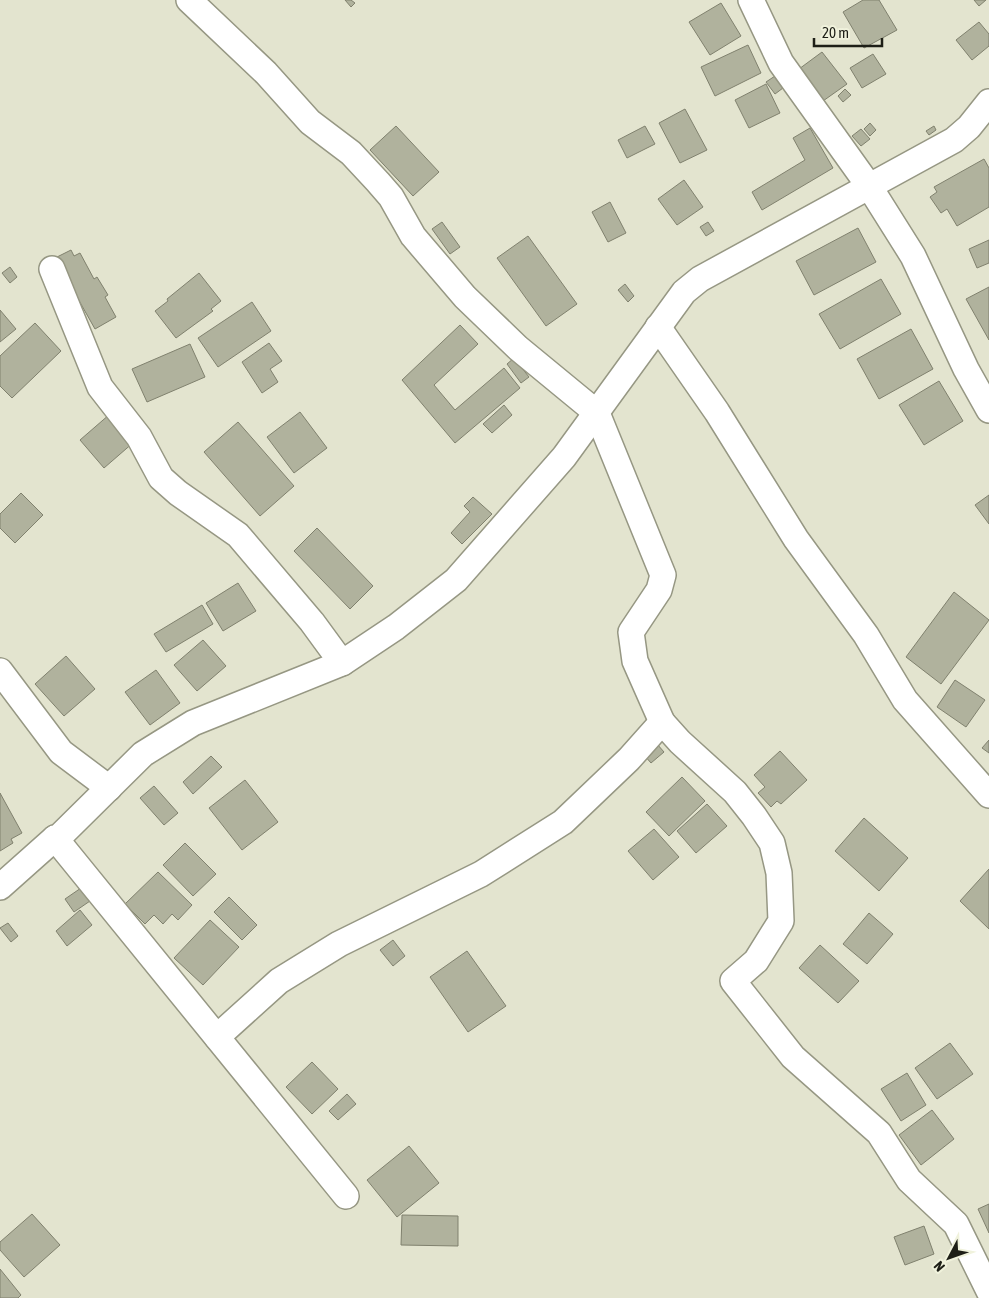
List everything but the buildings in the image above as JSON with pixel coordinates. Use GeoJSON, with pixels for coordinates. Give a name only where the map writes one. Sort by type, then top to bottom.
{"type":"FeatureCollection","features":[{"type":"Feature","properties":{"kind":"street"},"geometry":{"type":"LineString","coordinates":[[189,0],[266,73],[310,122],[351,153],[391,196],[413,236],[465,296],[518,348],[597,413],[663,575],[662,584],[631,636],[635,661],[662,722],[680,742],[735,792],[772,843],[779,873],[781,921],[756,961],[733,981],[792,1057],[879,1133],[909,1180],[956,1224],[989,1291]]}},
{"type":"Feature","properties":{"kind":"street"},"geometry":{"type":"LineString","coordinates":[[751,0],[781,63],[870,186],[913,256],[966,369],[989,410]]}},
{"type":"Feature","properties":{"kind":"street"},"geometry":{"type":"LineString","coordinates":[[0,887],[55,838],[57,839],[143,754],[193,723],[342,663],[396,627],[456,580],[564,456],[684,292],[700,279],[954,140],[969,127],[989,102]]}},
{"type":"Feature","properties":{"kind":"street"},"geometry":{"type":"LineString","coordinates":[[52,269],[100,387],[139,437],[161,478],[178,493],[238,535],[312,622],[342,663]]}},
{"type":"Feature","properties":{"kind":"street"},"geometry":{"type":"LineString","coordinates":[[658,327],[717,412],[796,539],[866,635],[905,700],[989,795]]}},
{"type":"Feature","properties":{"kind":"street"},"geometry":{"type":"LineString","coordinates":[[0,671],[62,752],[109,788]]}},
{"type":"Feature","properties":{"kind":"street"},"geometry":{"type":"LineString","coordinates":[[217,1037],[279,981],[339,944],[481,874],[563,822],[629,759],[662,722]]}},
{"type":"Feature","properties":{"kind":"street"},"geometry":{"type":"LineString","coordinates":[[55,838],[346,1196]]}}]}
